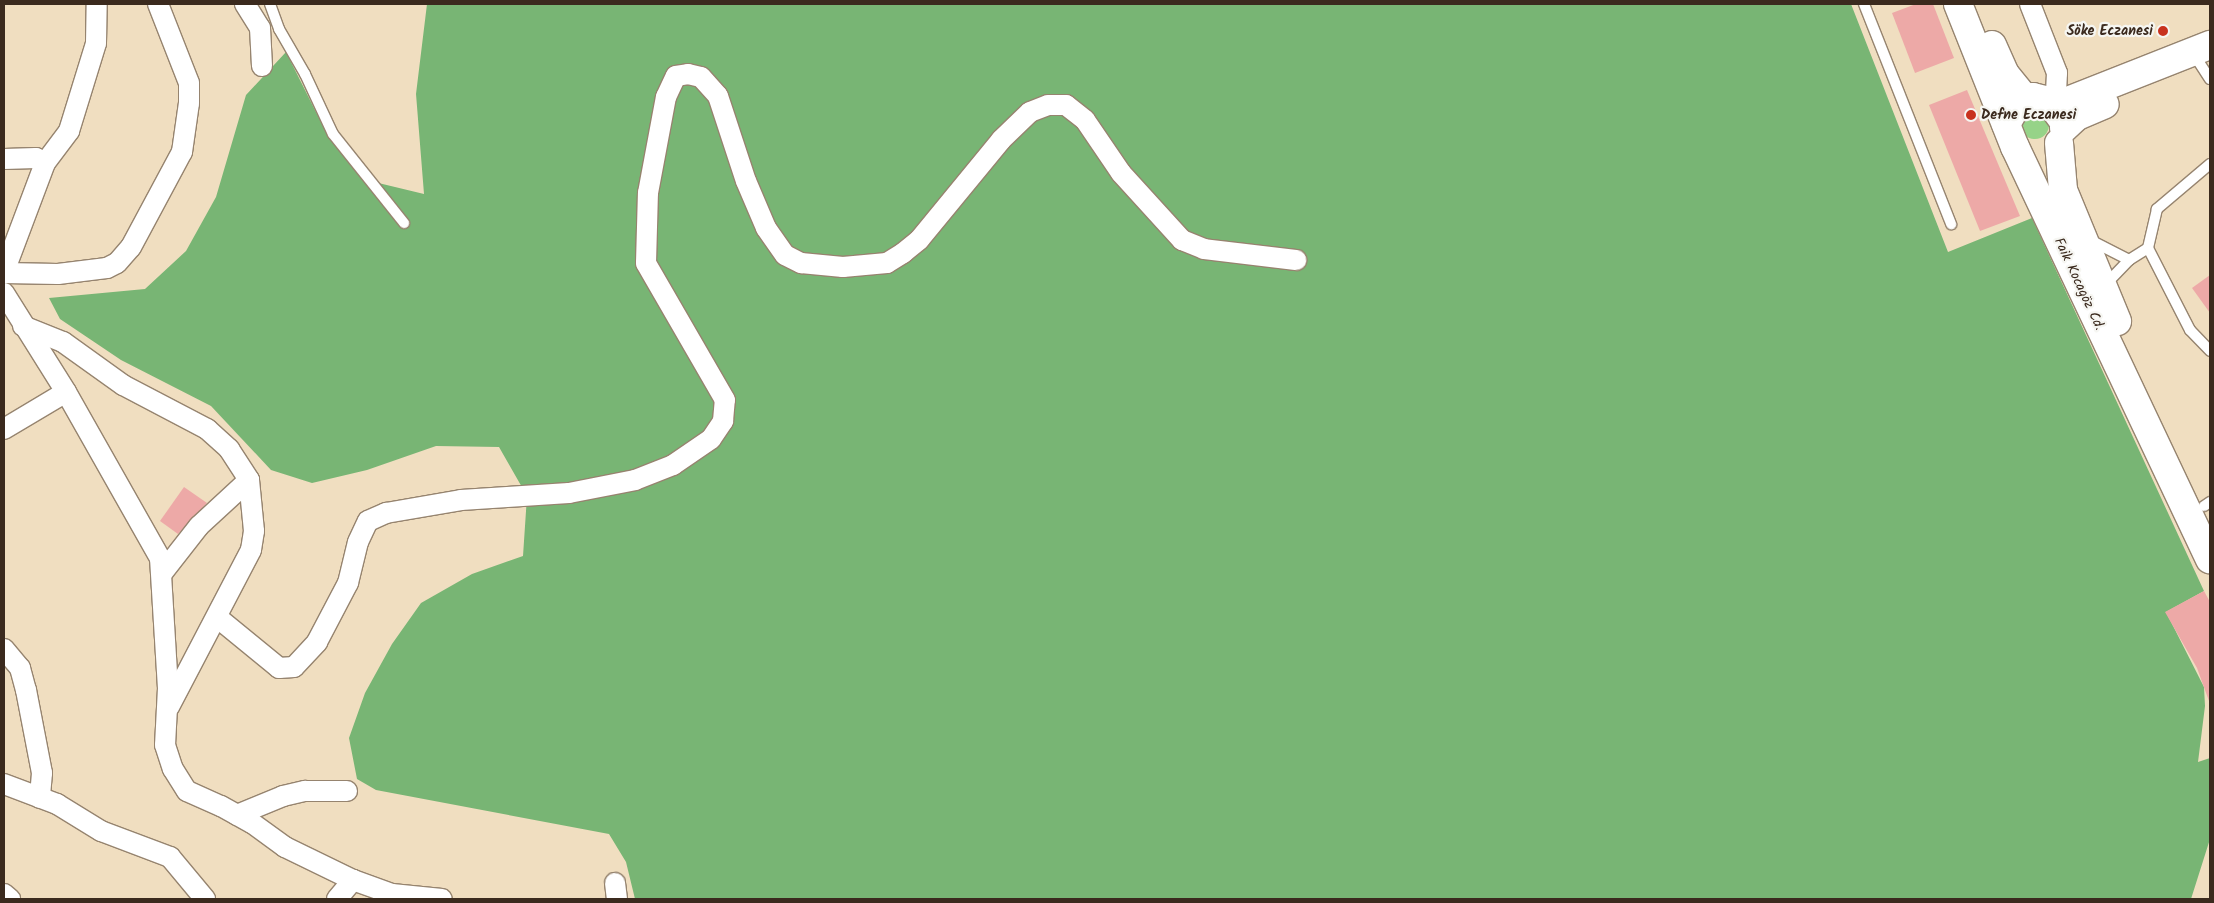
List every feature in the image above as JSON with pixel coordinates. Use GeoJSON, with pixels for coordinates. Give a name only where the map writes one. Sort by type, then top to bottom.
{"type":"FeatureCollection","features":[{"type":"Feature","properties":{"kind":"street"},"geometry":{"type":"LineString","coordinates":[[97,4],[96,43],[86,82],[69,131],[45,163],[4,272],[58,274],[107,268],[117,263],[131,247],[182,152],[189,103],[189,83],[158,4]]}},
{"type":"Feature","properties":{"kind":"street"},"geometry":{"type":"LineString","coordinates":[[245,4],[260,28],[262,66]]}},
{"type":"Feature","properties":{"kind":"street","name":"Faik Kocagöz Cd."},"geometry":{"type":"LineString","coordinates":[[1958,4],[2011,136],[2210,559]]}},
{"type":"Feature","properties":{"kind":"street"},"geometry":{"type":"LineString","coordinates":[[1976,4],[2005,74],[2025,99]]}},
{"type":"Feature","properties":{"kind":"street"},"geometry":{"type":"LineString","coordinates":[[2030,4],[2057,72],[2063,190],[2102,288],[2208,508]]}},
{"type":"Feature","properties":{"kind":"street"},"geometry":{"type":"LineString","coordinates":[[2059,126],[2041,98],[2025,99],[2012,109],[2011,136],[2038,155],[2059,126],[2077,116],[2205,60]]}},
{"type":"Feature","properties":{"kind":"street"},"geometry":{"type":"LineString","coordinates":[[218,618],[279,668],[294,667],[317,642],[348,583],[358,542],[368,521],[386,513],[461,500],[569,493],[635,480],[673,465],[711,439],[723,421],[725,400],[646,263],[648,193],[666,97],[676,76],[688,74],[701,77],[718,96],[746,182],[766,228],[785,255],[801,262],[843,268],[887,263],[903,253],[919,240],[1001,140],[1030,112],[1048,105],[1066,105],[1086,120],[1121,173],[1182,240],[1204,249],[1296,260]]}},
{"type":"Feature","properties":{"kind":"street"},"geometry":{"type":"LineString","coordinates":[[4,160],[36,158],[45,163]]}},
{"type":"Feature","properties":{"kind":"street"},"geometry":{"type":"LineString","coordinates":[[4,293],[66,392],[132,512],[155,544],[163,572],[167,710],[165,745],[172,769],[187,791],[237,815],[285,847],[353,880],[392,894],[442,899]]}},
{"type":"Feature","properties":{"kind":"street"},"geometry":{"type":"LineString","coordinates":[[23,326],[63,342],[123,385],[207,429],[230,449],[249,480],[254,522],[251,550],[218,618],[167,710]]}},
{"type":"Feature","properties":{"kind":"street"},"geometry":{"type":"LineString","coordinates":[[4,428],[66,392]]}},
{"type":"Feature","properties":{"kind":"street"},"geometry":{"type":"LineString","coordinates":[[163,572],[199,526],[249,480]]}},
{"type":"Feature","properties":{"kind":"street"},"geometry":{"type":"LineString","coordinates":[[4,648],[20,668],[26,690],[42,772],[40,798]]}},
{"type":"Feature","properties":{"kind":"street"},"geometry":{"type":"LineString","coordinates":[[4,784],[57,804],[101,831],[170,857],[205,899]]}},
{"type":"Feature","properties":{"kind":"street"},"geometry":{"type":"LineString","coordinates":[[237,815],[282,796],[305,791],[347,791]]}},
{"type":"Feature","properties":{"kind":"street"},"geometry":{"type":"LineString","coordinates":[[337,899],[353,880]]}},
{"type":"Feature","properties":{"kind":"street"},"geometry":{"type":"LineString","coordinates":[[4,894],[10,899]]}},
{"type":"Feature","properties":{"kind":"lane"},"geometry":{"type":"LineString","coordinates":[[270,4],[278,29],[305,74],[333,134],[404,223]]}},
{"type":"Feature","properties":{"kind":"lane"},"geometry":{"type":"LineString","coordinates":[[1864,4],[1951,224]]}},
{"type":"Feature","properties":{"kind":"lane"},"geometry":{"type":"LineString","coordinates":[[2210,164],[2157,209],[2148,248],[2190,330],[2210,351]]}},
{"type":"Feature","properties":{"kind":"lane"},"geometry":{"type":"LineString","coordinates":[[2080,234],[2129,260]]}},
{"type":"Feature","properties":{"kind":"lane"},"geometry":{"type":"LineString","coordinates":[[2102,288],[2129,260],[2148,248]]}},
{"type":"Feature","properties":{"kind":"green space"},"geometry":{"type":"Polygon","coordinates":[[[427,4],[1851,4],[1948,252],[2032,218],[2204,591],[2166,612],[2204,687],[2205,706],[2198,762],[2210,758],[2210,839],[2191,899],[635,899],[626,862],[609,834],[376,790],[357,779],[349,738],[365,693],[392,644],[421,603],[472,574],[523,556],[527,496],[499,447],[436,446],[367,470],[312,483],[271,470],[211,406],[121,360],[60,319],[49,298],[145,289],[186,251],[216,197],[246,95],[286,52],[323,126],[366,180],[424,194],[416,94],[427,4]]]}},
{"type":"Feature","properties":{"kind":"green space"},"geometry":{"type":"Polygon","coordinates":[[[2035,111],[2045,115],[2049,125],[2045,135],[2035,139],[2025,135],[2021,125],[2025,115],[2035,111]]]}},
{"type":"Feature","properties":{"kind":"building"},"geometry":{"type":"Polygon","coordinates":[[[1916,4],[1933,4],[1954,58],[1915,73],[1892,13],[1916,4]]]}},
{"type":"Feature","properties":{"kind":"building"},"geometry":{"type":"Polygon","coordinates":[[[1967,90],[2020,216],[1980,231],[1929,105],[1967,90]]]}},
{"type":"Feature","properties":{"kind":"building"},"geometry":{"type":"Polygon","coordinates":[[[2210,275],[2210,313],[2192,288],[2210,275]]]}},
{"type":"Feature","properties":{"kind":"building"},"geometry":{"type":"Polygon","coordinates":[[[184,487],[207,503],[178,534],[160,521],[184,487]]]}},
{"type":"Feature","properties":{"kind":"building"},"geometry":{"type":"Polygon","coordinates":[[[2204,591],[2210,602],[2209,701],[2197,668],[2165,612],[2204,591]]]}},
{"type":"Feature","properties":{"kind":"place","name":"Söke Eczanesi"},"geometry":{"type":"Point","coordinates":[2163,31]}},
{"type":"Feature","properties":{"kind":"place","name":"Defne Eczanesi"},"geometry":{"type":"Point","coordinates":[1971,115]}}]}
